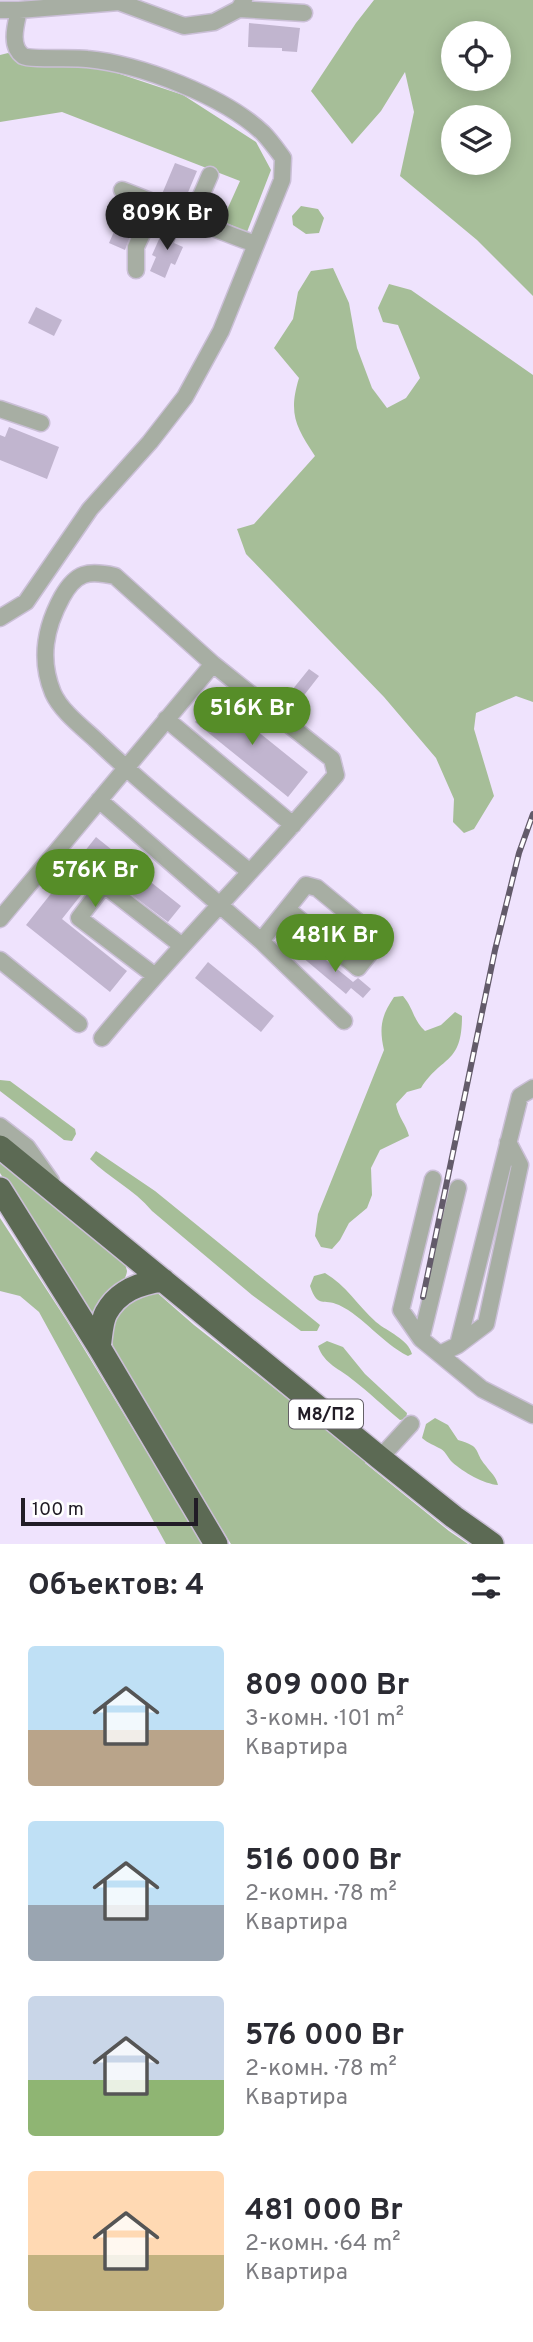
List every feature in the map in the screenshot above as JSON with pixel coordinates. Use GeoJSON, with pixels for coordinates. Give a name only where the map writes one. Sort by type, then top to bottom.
{"type":"FeatureCollection","features":[{"type":"Feature","properties":{"kind":"highway","name":"М8/П2"},"geometry":{"type":"LineString","coordinates":[[0,1147],[380,1458],[492,1544]]}},
{"type":"Feature","properties":{"kind":"highway"},"geometry":{"type":"LineString","coordinates":[[2,1193],[99,1347],[216,1544]]}},
{"type":"Feature","properties":{"kind":"highway"},"geometry":{"type":"LineString","coordinates":[[99,1347],[105,1314],[121,1294],[143,1282],[163,1280]]}},
{"type":"Feature","properties":{"kind":"street"},"geometry":{"type":"LineString","coordinates":[[0,10],[120,1],[184,26],[214,23],[242,4],[303,13]]}},
{"type":"Feature","properties":{"kind":"street"},"geometry":{"type":"LineString","coordinates":[[0,618],[26,602],[90,509],[150,442],[185,397],[221,331],[282,180],[283,158],[263,133],[229,107],[170,80],[105,60],[26,57],[16,44],[14,32],[19,10]]}},
{"type":"Feature","properties":{"kind":"street"},"geometry":{"type":"LineString","coordinates":[[191,219],[210,175]]}},
{"type":"Feature","properties":{"kind":"street"},"geometry":{"type":"LineString","coordinates":[[122,190],[156,202],[217,231],[256,244]]}},
{"type":"Feature","properties":{"kind":"street"},"geometry":{"type":"LineString","coordinates":[[136,270],[136,247],[156,202]]}},
{"type":"Feature","properties":{"kind":"street"},"geometry":{"type":"LineString","coordinates":[[0,409],[41,423]]}},
{"type":"Feature","properties":{"kind":"street"},"geometry":{"type":"LineString","coordinates":[[102,1038],[154,975],[220,906],[250,873],[293,825],[336,775],[332,759],[213,664],[115,576],[98,572],[84,573],[69,584],[54,611],[44,645],[45,671],[54,696],[76,722],[125,768],[250,873]]}},
{"type":"Feature","properties":{"kind":"street"},"geometry":{"type":"LineString","coordinates":[[0,919],[213,664]]}},
{"type":"Feature","properties":{"kind":"street"},"geometry":{"type":"LineString","coordinates":[[166,719],[293,825]]}},
{"type":"Feature","properties":{"kind":"street"},"geometry":{"type":"LineString","coordinates":[[99,800],[261,941],[344,1021]]}},
{"type":"Feature","properties":{"kind":"street"},"geometry":{"type":"LineString","coordinates":[[154,975],[79,918],[104,885],[181,945]]}},
{"type":"Feature","properties":{"kind":"street"},"geometry":{"type":"LineString","coordinates":[[261,941],[306,885],[317,888],[373,934],[373,949],[358,968],[287,909]]}},
{"type":"Feature","properties":{"kind":"street"},"geometry":{"type":"LineString","coordinates":[[0,960],[79,1024]]}},
{"type":"Feature","properties":{"kind":"street"},"geometry":{"type":"LineString","coordinates":[[440,1354],[458,1345],[520,1096],[533,1088]]}},
{"type":"Feature","properties":{"kind":"street"},"geometry":{"type":"LineString","coordinates":[[0,1126],[27,1147],[62,1197]]}},
{"type":"Feature","properties":{"kind":"street"},"geometry":{"type":"LineString","coordinates":[[433,1179],[401,1310],[421,1339],[482,1389],[533,1415]]}},
{"type":"Feature","properties":{"kind":"street"},"geometry":{"type":"LineString","coordinates":[[421,1339],[458,1188]]}},
{"type":"Feature","properties":{"kind":"street"},"geometry":{"type":"LineString","coordinates":[[380,1458],[411,1424]]}},
{"type":"Feature","properties":{"kind":"green space"},"geometry":{"type":"Polygon","coordinates":[[[374,0],[533,0],[533,296],[477,240],[400,176],[414,112],[405,72],[381,111],[352,144],[311,91],[374,0]]]}},
{"type":"Feature","properties":{"kind":"green space"},"geometry":{"type":"Polygon","coordinates":[[[8,53],[29,66],[96,66],[183,95],[256,142],[271,170],[247,232],[222,221],[240,181],[62,112],[0,122],[0,55],[8,53]]]}},
{"type":"Feature","properties":{"kind":"green space"},"geometry":{"type":"Polygon","coordinates":[[[301,206],[318,209],[324,218],[319,233],[306,234],[293,225],[292,216],[301,206]]]}},
{"type":"Feature","properties":{"kind":"green space"},"geometry":{"type":"Polygon","coordinates":[[[333,268],[349,303],[357,348],[372,388],[387,408],[406,398],[420,378],[398,325],[383,322],[378,308],[389,284],[411,290],[533,375],[533,702],[516,696],[476,713],[474,729],[494,796],[474,829],[464,833],[453,822],[454,799],[436,758],[384,697],[246,554],[237,529],[254,524],[315,456],[303,437],[294,411],[299,378],[274,348],[293,319],[298,292],[311,271],[333,268]]]}},
{"type":"Feature","properties":{"kind":"green space"},"geometry":{"type":"Polygon","coordinates":[[[403,996],[425,1031],[441,1025],[455,1012],[462,1016],[459,1043],[455,1052],[421,1088],[407,1092],[396,1104],[409,1136],[380,1150],[371,1168],[372,1195],[367,1208],[349,1223],[332,1249],[321,1247],[315,1236],[318,1214],[384,1050],[382,1029],[386,1010],[394,997],[403,996]]]}},
{"type":"Feature","properties":{"kind":"green space"},"geometry":{"type":"Polygon","coordinates":[[[0,1080],[10,1081],[75,1129],[76,1134],[72,1141],[64,1140],[0,1091],[0,1080]]]}},
{"type":"Feature","properties":{"kind":"green space"},"geometry":{"type":"Polygon","coordinates":[[[96,1151],[155,1191],[320,1325],[317,1331],[301,1331],[252,1295],[90,1159],[96,1151]]]}},
{"type":"Feature","properties":{"kind":"green space"},"geometry":{"type":"Polygon","coordinates":[[[0,1158],[124,1260],[127,1271],[123,1282],[96,1313],[92,1315],[0,1173],[0,1158]]]}},
{"type":"Feature","properties":{"kind":"green space"},"geometry":{"type":"Polygon","coordinates":[[[0,1218],[67,1321],[203,1544],[166,1544],[39,1312],[20,1296],[0,1291],[0,1218]]]}},
{"type":"Feature","properties":{"kind":"green space"},"geometry":{"type":"Polygon","coordinates":[[[325,1273],[339,1283],[376,1322],[402,1340],[412,1354],[408,1356],[399,1351],[348,1310],[318,1300],[310,1286],[314,1276],[325,1273]]]}},
{"type":"Feature","properties":{"kind":"green space"},"geometry":{"type":"Polygon","coordinates":[[[154,1290],[468,1544],[231,1544],[119,1365],[114,1351],[111,1319],[114,1312],[125,1301],[154,1290]]]}},
{"type":"Feature","properties":{"kind":"green space"},"geometry":{"type":"Polygon","coordinates":[[[327,1341],[343,1347],[365,1374],[407,1413],[406,1419],[400,1420],[328,1362],[318,1346],[327,1341]]]}},
{"type":"Feature","properties":{"kind":"green space"},"geometry":{"type":"Polygon","coordinates":[[[435,1418],[448,1425],[458,1440],[474,1447],[498,1485],[468,1473],[452,1462],[443,1450],[422,1438],[426,1424],[435,1418]]]}},
{"type":"Feature","properties":{"kind":"building"},"geometry":{"type":"Polygon","coordinates":[[[249,23],[300,28],[297,52],[282,51],[282,48],[248,47],[249,23]]]}},
{"type":"Feature","properties":{"kind":"building"},"geometry":{"type":"Polygon","coordinates":[[[175,163],[197,171],[184,202],[162,194],[175,163]]]}},
{"type":"Feature","properties":{"kind":"building"},"geometry":{"type":"Polygon","coordinates":[[[120,218],[135,224],[125,250],[109,243],[120,218]]]}},
{"type":"Feature","properties":{"kind":"building"},"geometry":{"type":"Polygon","coordinates":[[[173,222],[181,226],[174,243],[183,247],[175,265],[171,263],[165,278],[150,271],[156,257],[152,255],[160,237],[166,239],[173,222]]]}},
{"type":"Feature","properties":{"kind":"building"},"geometry":{"type":"Polygon","coordinates":[[[36,307],[62,320],[54,336],[28,323],[36,307]]]}},
{"type":"Feature","properties":{"kind":"building"},"geometry":{"type":"Polygon","coordinates":[[[9,427],[59,447],[47,479],[0,460],[0,435],[5,437],[9,427]]]}},
{"type":"Feature","properties":{"kind":"building"},"geometry":{"type":"Polygon","coordinates":[[[309,669],[319,676],[298,703],[288,695],[309,669]]]}},
{"type":"Feature","properties":{"kind":"building"},"geometry":{"type":"Polygon","coordinates":[[[215,697],[308,772],[288,797],[195,722],[215,697]]]}},
{"type":"Feature","properties":{"kind":"building"},"geometry":{"type":"Polygon","coordinates":[[[96,837],[122,858],[129,850],[140,859],[133,868],[181,906],[168,922],[100,871],[62,919],[127,971],[110,992],[26,925],[96,837]]]}},
{"type":"Feature","properties":{"kind":"building"},"geometry":{"type":"Polygon","coordinates":[[[310,947],[353,982],[358,978],[371,989],[363,998],[351,988],[346,994],[302,957],[310,947]]]}},
{"type":"Feature","properties":{"kind":"building"},"geometry":{"type":"Polygon","coordinates":[[[208,962],[274,1016],[261,1032],[195,978],[208,962]]]}},
{"type":"Feature","properties":{"kind":"railway"},"geometry":{"type":"LineString","coordinates":[[423,1297],[495,950],[519,853],[533,814]]}}]}
